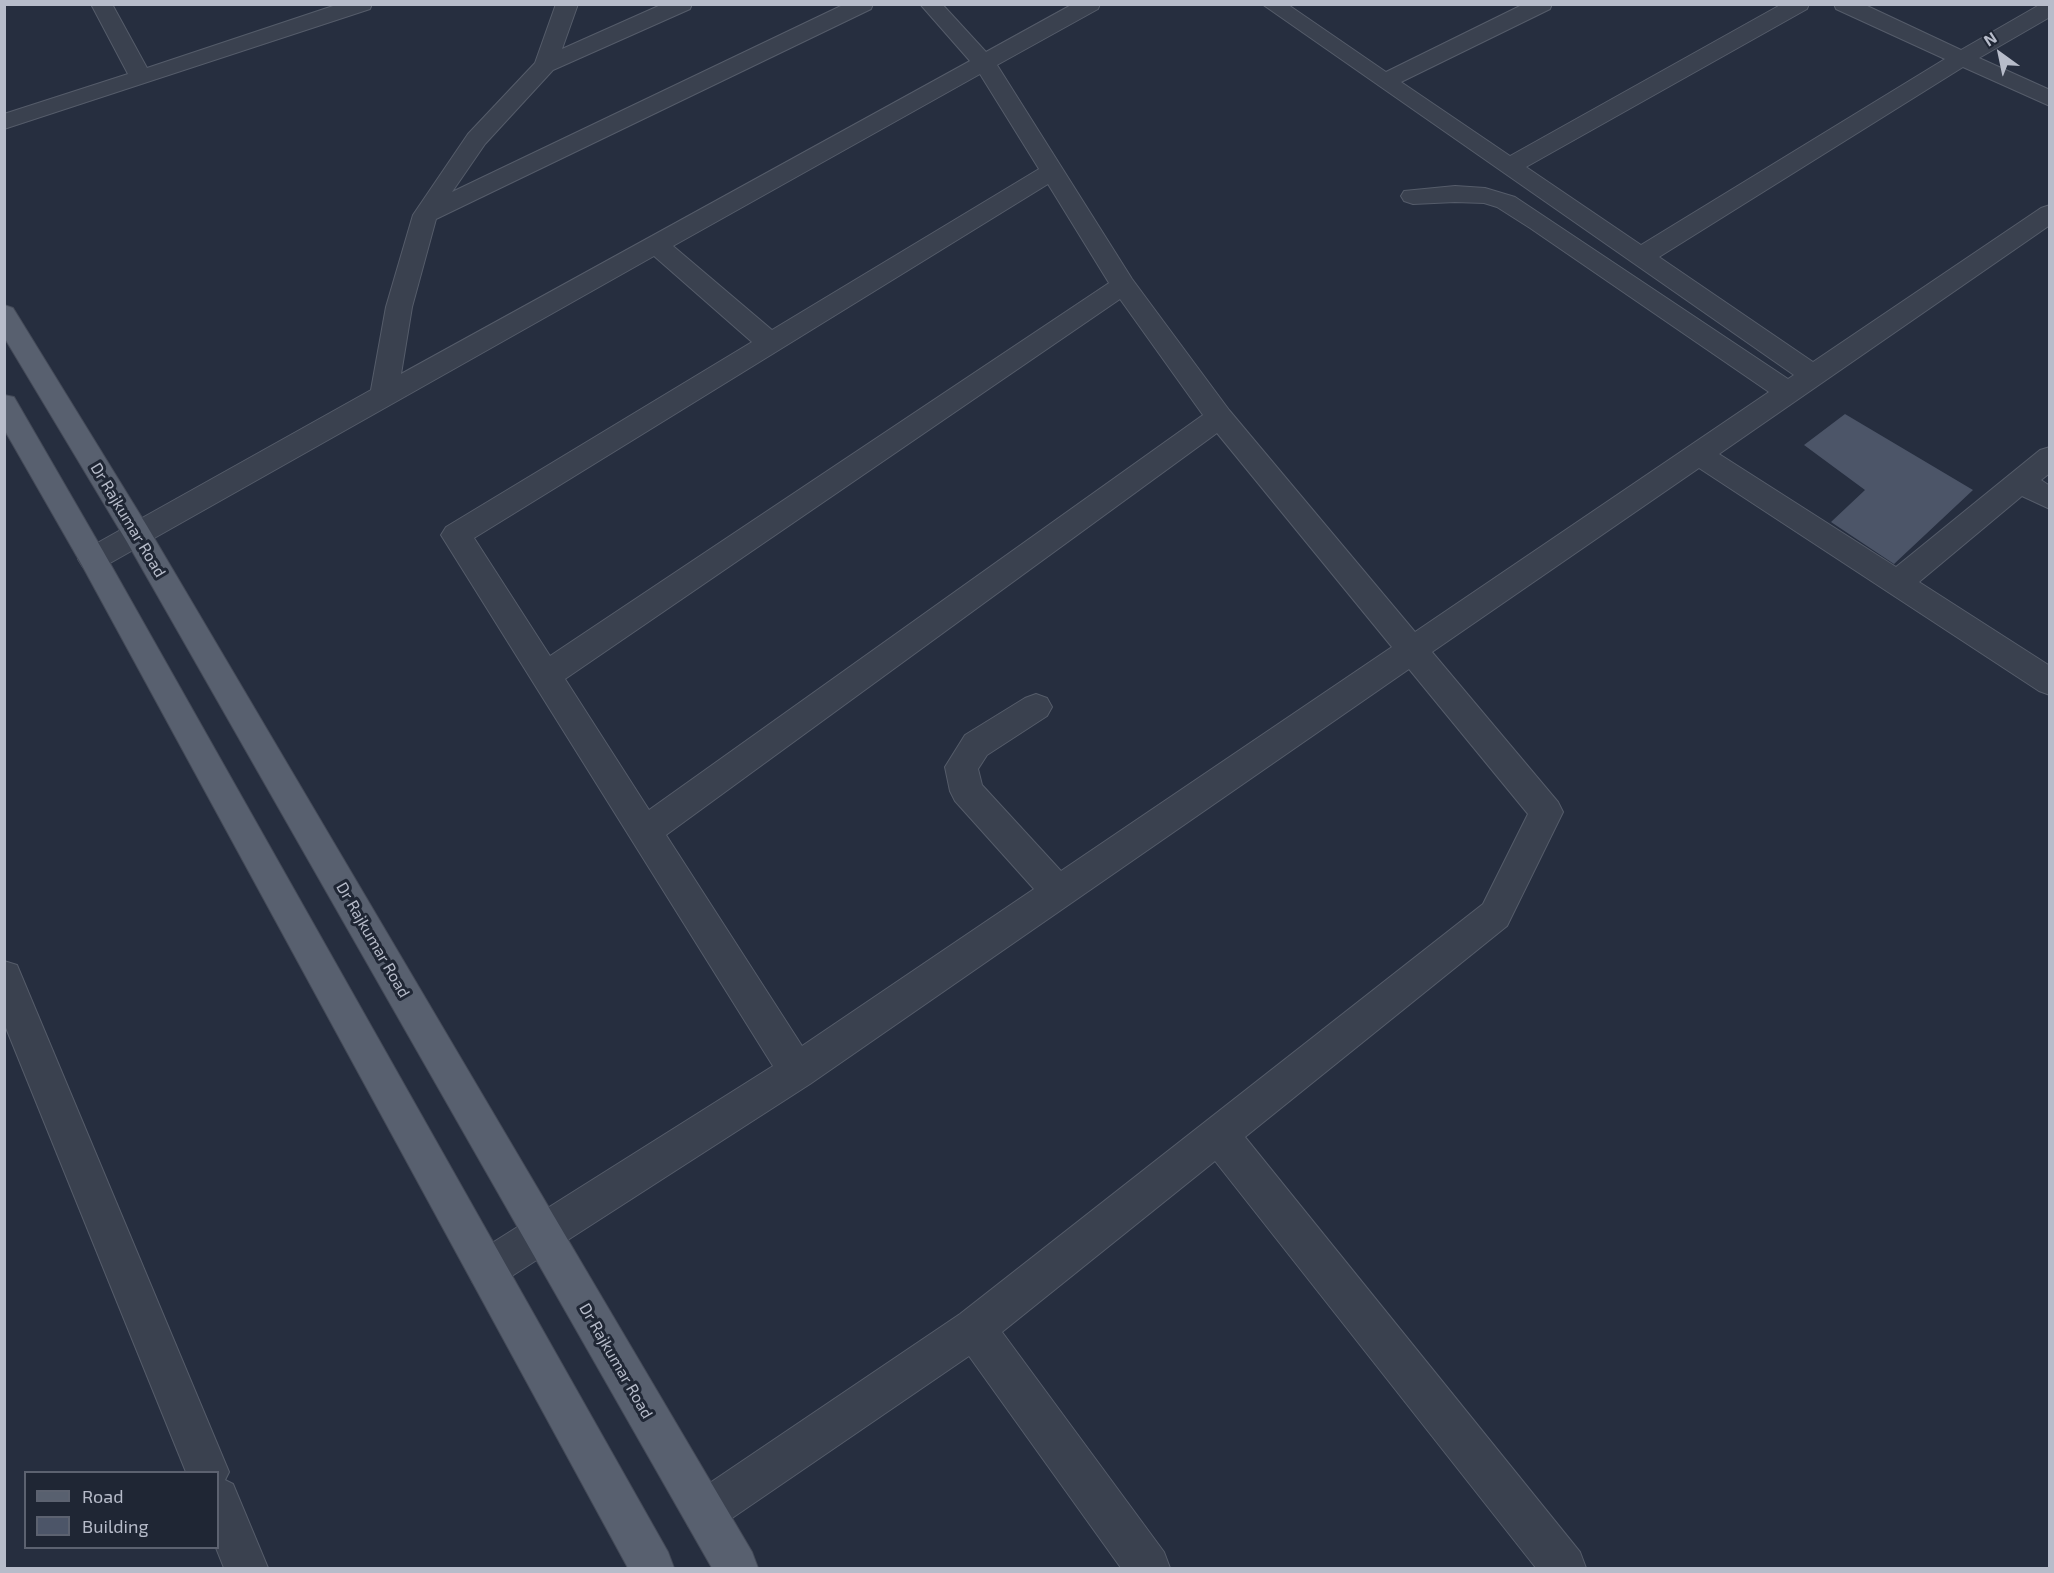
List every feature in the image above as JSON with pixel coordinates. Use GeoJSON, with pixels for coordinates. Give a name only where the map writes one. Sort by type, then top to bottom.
{"type":"FeatureCollection","features":[{"type":"Feature","properties":{"kind":"main road","name":"Dr Rajkumar Road"},"geometry":{"type":"LineString","coordinates":[[4,314],[137,534],[736,1569]]}},
{"type":"Feature","properties":{"kind":"main road"},"geometry":{"type":"LineString","coordinates":[[4,404],[93,559],[652,1569]]}},
{"type":"Feature","properties":{"kind":"street"},"geometry":{"type":"LineString","coordinates":[[101,4],[141,78]]}},
{"type":"Feature","properties":{"kind":"street"},"geometry":{"type":"LineString","coordinates":[[4,122],[362,4]]}},
{"type":"Feature","properties":{"kind":"street"},"geometry":{"type":"LineString","coordinates":[[545,65],[567,4]]}},
{"type":"Feature","properties":{"kind":"street"},"geometry":{"type":"LineString","coordinates":[[384,395],[399,307],[425,215],[476,139],[545,65],[682,4]]}},
{"type":"Feature","properties":{"kind":"street"},"geometry":{"type":"LineString","coordinates":[[425,215],[863,4]]}},
{"type":"Feature","properties":{"kind":"street"},"geometry":{"type":"LineString","coordinates":[[704,1512],[974,1328],[1494,915],[1546,813],[1219,417],[1123,285],[986,64],[930,4]]}},
{"type":"Feature","properties":{"kind":"street"},"geometry":{"type":"LineString","coordinates":[[93,559],[384,395],[986,64],[1090,4]]}},
{"type":"Feature","properties":{"kind":"street"},"geometry":{"type":"LineString","coordinates":[[1385,81],[1542,4]]}},
{"type":"Feature","properties":{"kind":"street"},"geometry":{"type":"LineString","coordinates":[[1510,166],[1799,4]]}},
{"type":"Feature","properties":{"kind":"street"},"geometry":{"type":"LineString","coordinates":[[1844,4],[2049,99]]}},
{"type":"Feature","properties":{"kind":"street"},"geometry":{"type":"LineString","coordinates":[[1277,5],[1642,256],[1799,382]]}},
{"type":"Feature","properties":{"kind":"street"},"geometry":{"type":"LineString","coordinates":[[1642,256],[1962,58],[2049,8]]}},
{"type":"Feature","properties":{"kind":"street"},"geometry":{"type":"LineString","coordinates":[[797,1071],[456,535],[1053,171]]}},
{"type":"Feature","properties":{"kind":"street"},"geometry":{"type":"LineString","coordinates":[[1413,196],[1455,194],[1485,196],[1506,202],[1799,382]]}},
{"type":"Feature","properties":{"kind":"street"},"geometry":{"type":"LineString","coordinates":[[487,1269],[797,1071],[1412,652],[1799,382],[2049,213]]}},
{"type":"Feature","properties":{"kind":"street"},"geometry":{"type":"LineString","coordinates":[[656,245],[770,344]]}},
{"type":"Feature","properties":{"kind":"street"},"geometry":{"type":"LineString","coordinates":[[545,676],[1123,285]]}},
{"type":"Feature","properties":{"kind":"street"},"geometry":{"type":"LineString","coordinates":[[644,832],[1219,417]]}},
{"type":"Feature","properties":{"kind":"street"},"geometry":{"type":"LineString","coordinates":[[1698,454],[2049,682]]}},
{"type":"Feature","properties":{"kind":"street"},"geometry":{"type":"LineString","coordinates":[[1898,583],[2049,457]]}},
{"type":"Feature","properties":{"kind":"street"},"geometry":{"type":"LineString","coordinates":[[2020,482],[2049,499]]}},
{"type":"Feature","properties":{"kind":"street"},"geometry":{"type":"LineString","coordinates":[[1036,707],[976,745],[961,767],[967,791],[1059,893]]}},
{"type":"Feature","properties":{"kind":"street"},"geometry":{"type":"LineString","coordinates":[[4,977],[206,1471]]}},
{"type":"Feature","properties":{"kind":"street"},"geometry":{"type":"LineString","coordinates":[[1218,1134],[1564,1569]]}},
{"type":"Feature","properties":{"kind":"street"},"geometry":{"type":"LineString","coordinates":[[974,1328],[1148,1569]]}},
{"type":"Feature","properties":{"kind":"street"},"geometry":{"type":"LineString","coordinates":[[219,1502],[246,1569]]}},
{"type":"Feature","properties":{"kind":"building"},"geometry":{"type":"Polygon","coordinates":[[[1845,414],[1973,490],[1894,564],[1831,522],[1865,490],[1804,445],[1845,414]]]}}]}
